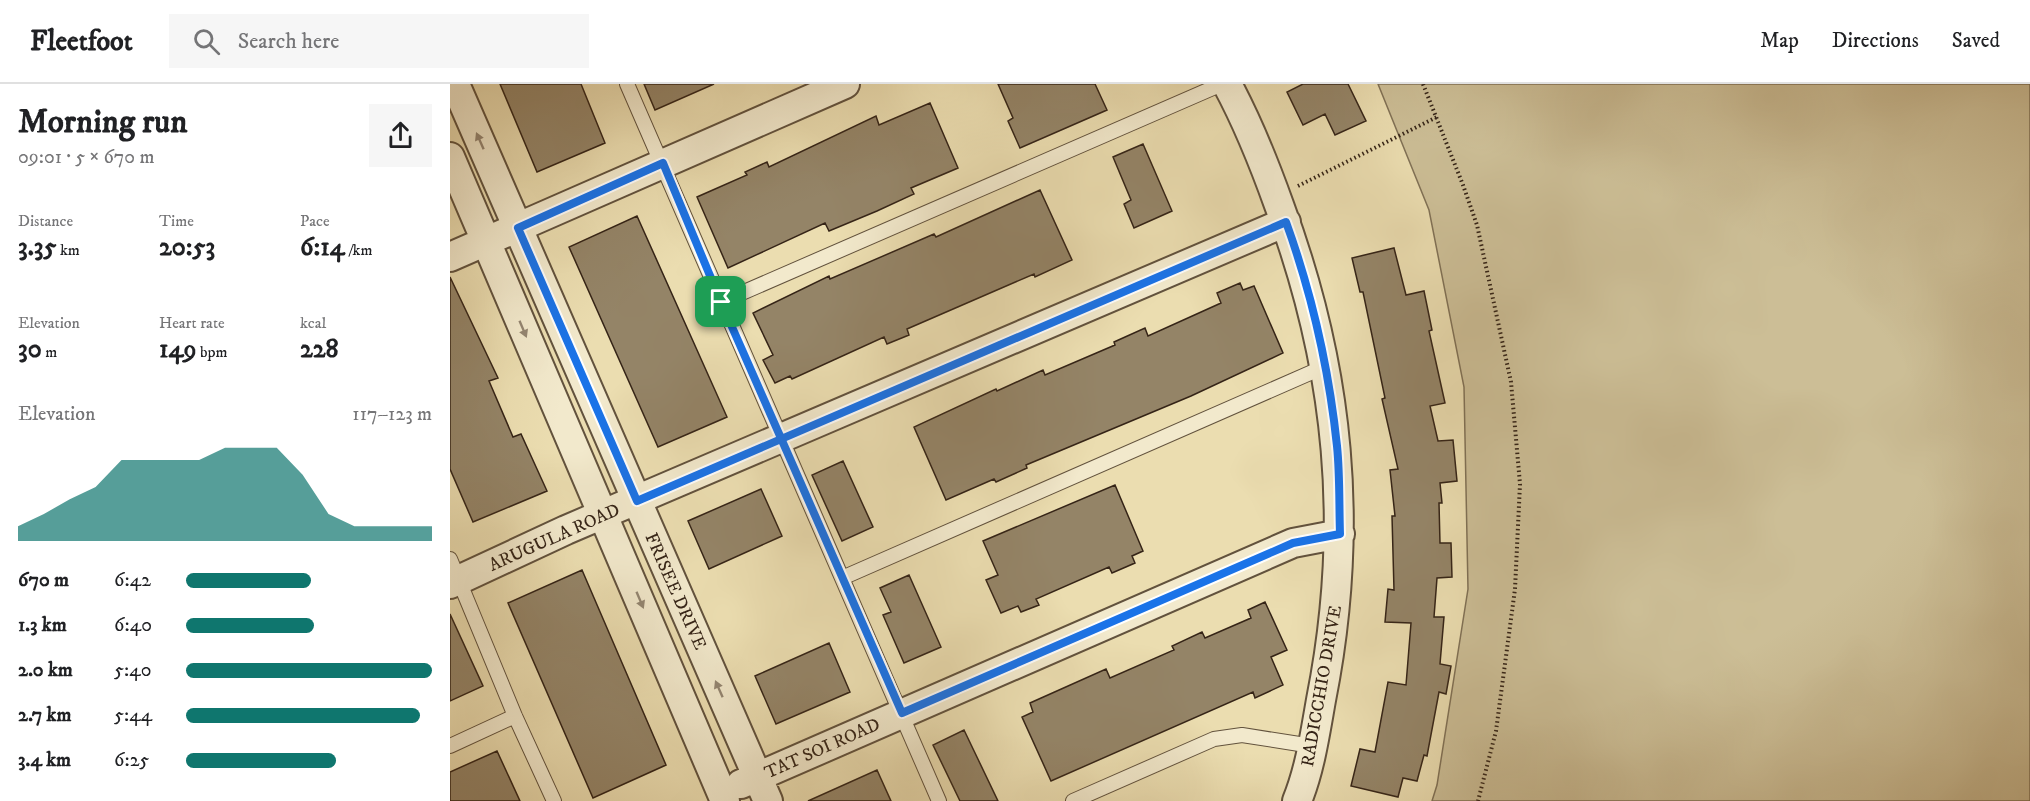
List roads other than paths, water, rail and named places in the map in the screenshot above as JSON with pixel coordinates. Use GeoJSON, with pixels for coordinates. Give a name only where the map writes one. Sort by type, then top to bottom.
{"type":"FeatureCollection","features":[{"type":"Feature","properties":{"kind":"street","name":"FRISEE DRIVE"},"geometry":{"type":"LineString","coordinates":[[455,84],[762,789]]}},
{"type":"Feature","properties":{"kind":"street"},"geometry":{"type":"LineString","coordinates":[[450,257],[846,84]]}},
{"type":"Feature","properties":{"kind":"street","name":"RADICCHIO DRIVE"},"geometry":{"type":"LineString","coordinates":[[1227,84],[1247,120],[1286,222],[1307,291],[1326,366],[1337,448],[1340,534],[1332,647],[1304,786],[1297,801]]}},
{"type":"Feature","properties":{"kind":"street","name":"FRISEE DRIVE"},"geometry":{"type":"LineString","coordinates":[[450,158],[603,515],[717,798]]}},
{"type":"Feature","properties":{"kind":"street","name":"ARUGULA ROAD"},"geometry":{"type":"LineString","coordinates":[[453,574],[637,501],[1286,222]]}},
{"type":"Feature","properties":{"kind":"street","name":"TAT SOI ROAD"},"geometry":{"type":"LineString","coordinates":[[717,798],[762,789],[902,713],[1293,543],[1340,534]]}},
{"type":"Feature","properties":{"kind":"lane"},"geometry":{"type":"LineString","coordinates":[[627,84],[939,801]]}},
{"type":"Feature","properties":{"kind":"lane"},"geometry":{"type":"LineString","coordinates":[[721,302],[1222,84]]}},
{"type":"Feature","properties":{"kind":"lane"},"geometry":{"type":"LineString","coordinates":[[842,578],[1326,366]]}},
{"type":"Feature","properties":{"kind":"lane"},"geometry":{"type":"LineString","coordinates":[[453,574],[554,801]]}},
{"type":"Feature","properties":{"kind":"lane"},"geometry":{"type":"LineString","coordinates":[[450,746],[515,716]]}},
{"type":"Feature","properties":{"kind":"lane"},"geometry":{"type":"LineString","coordinates":[[1072,801],[1214,739],[1242,735],[1312,746]]}}]}
